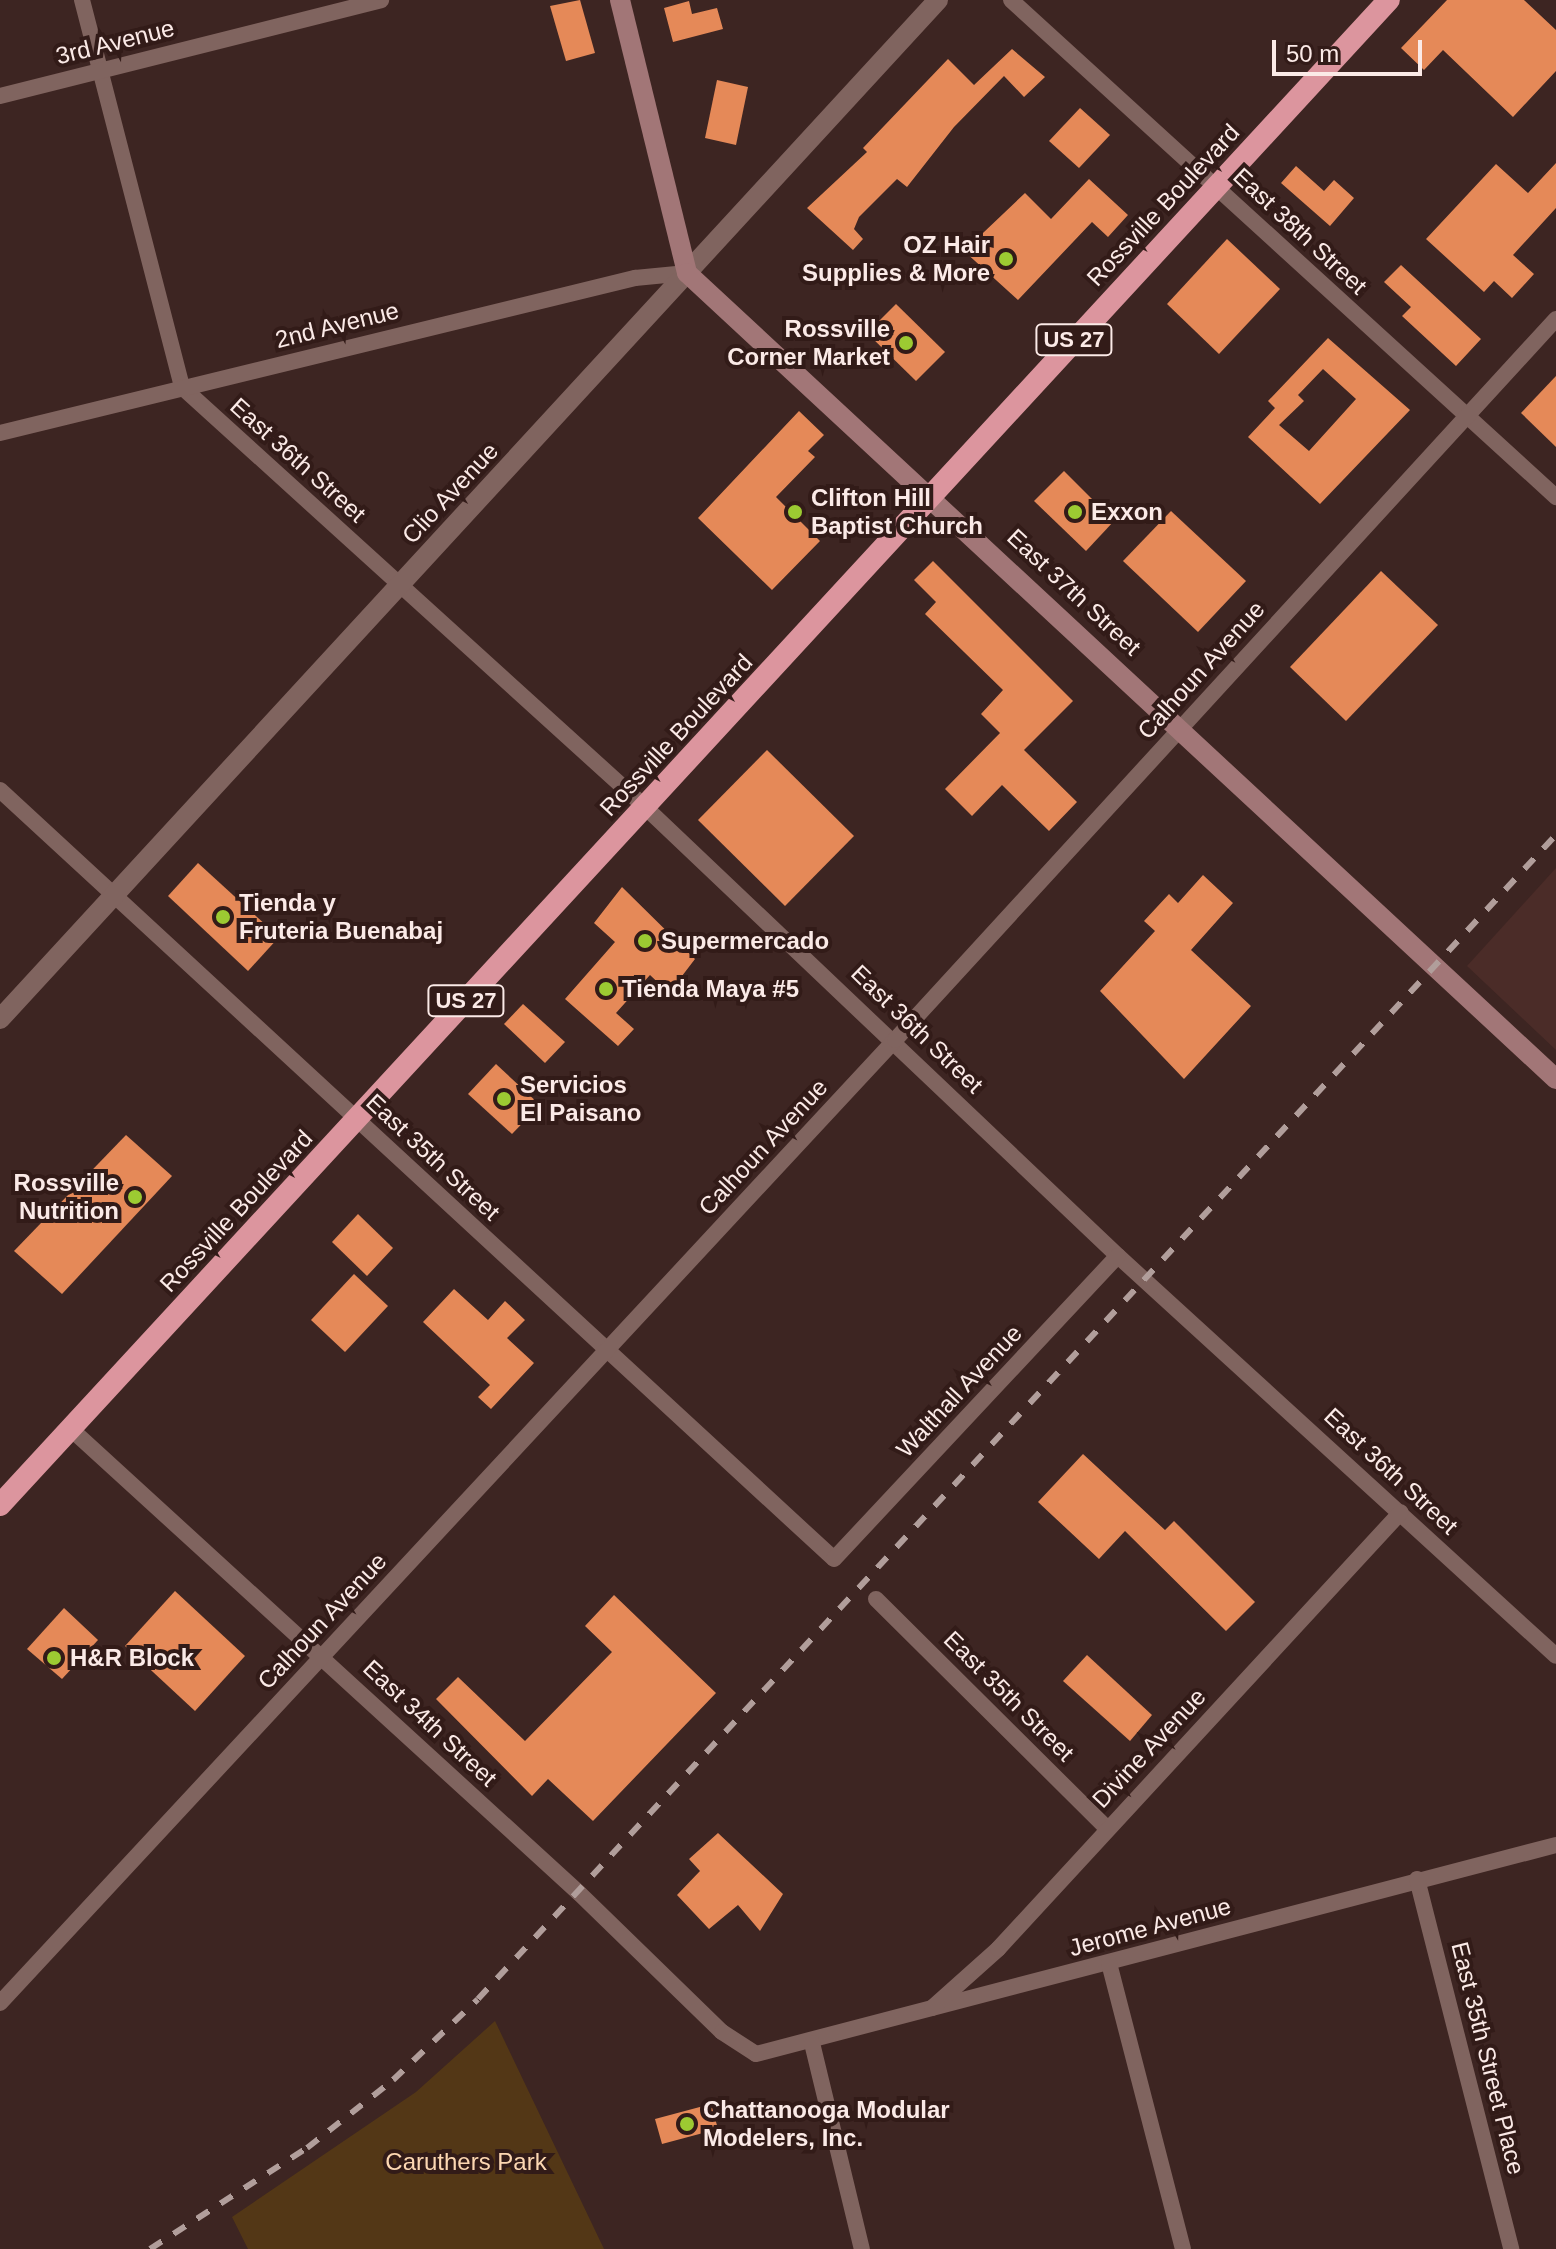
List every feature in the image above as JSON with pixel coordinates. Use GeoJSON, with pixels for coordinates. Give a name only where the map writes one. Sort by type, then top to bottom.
{"type":"FeatureCollection","features":[{"type":"Feature","properties":{"kind":"highway","name":"Rossville Boulevard"},"geometry":{"type":"LineString","coordinates":[[0,1505],[1389,0]]}},
{"type":"Feature","properties":{"kind":"main road"},"geometry":{"type":"LineString","coordinates":[[620,0],[687,273]]}},
{"type":"Feature","properties":{"kind":"main road","name":"East 37th Street"},"geometry":{"type":"LineString","coordinates":[[687,273],[931,495],[1556,1079]]}},
{"type":"Feature","properties":{"kind":"street"},"geometry":{"type":"LineString","coordinates":[[82,0],[182,387]]}},
{"type":"Feature","properties":{"kind":"street","name":"3rd Avenue"},"geometry":{"type":"LineString","coordinates":[[0,96],[381,0]]}},
{"type":"Feature","properties":{"kind":"street","name":"Clio Avenue"},"geometry":{"type":"LineString","coordinates":[[0,1019],[938,0]]}},
{"type":"Feature","properties":{"kind":"street","name":"East 38th Street"},"geometry":{"type":"LineString","coordinates":[[1011,0],[1556,497]]}},
{"type":"Feature","properties":{"kind":"street","name":"2nd Avenue"},"geometry":{"type":"LineString","coordinates":[[0,433],[635,278],[687,273]]}},
{"type":"Feature","properties":{"kind":"street","name":"Calhoun Avenue"},"geometry":{"type":"LineString","coordinates":[[0,2003],[607,1352],[1556,319]]}},
{"type":"Feature","properties":{"kind":"street","name":"East 36th Street"},"geometry":{"type":"LineString","coordinates":[[182,387],[645,807],[895,1040],[1118,1256],[1556,1656]]}},
{"type":"Feature","properties":{"kind":"street","name":"East 35th Street"},"geometry":{"type":"LineString","coordinates":[[0,790],[834,1559]]}},
{"type":"Feature","properties":{"kind":"street","name":"Walthall Avenue"},"geometry":{"type":"LineString","coordinates":[[834,1559],[1118,1256]]}},
{"type":"Feature","properties":{"kind":"street","name":"East 34th Street"},"geometry":{"type":"LineString","coordinates":[[71,1429],[322,1656],[722,2032],[756,2054]]}},
{"type":"Feature","properties":{"kind":"street","name":"Divine Avenue"},"geometry":{"type":"LineString","coordinates":[[928,2012],[998,1949],[1401,1512]]}},
{"type":"Feature","properties":{"kind":"street","name":"East 35th Street"},"geometry":{"type":"LineString","coordinates":[[876,1599],[1107,1828]]}},
{"type":"Feature","properties":{"kind":"street","name":"Jerome Avenue"},"geometry":{"type":"LineString","coordinates":[[756,2054],[812,2043],[1417,1879],[1556,1845]]}},
{"type":"Feature","properties":{"kind":"street","name":"East 35th Street Place"},"geometry":{"type":"LineString","coordinates":[[1417,1879],[1511,2249]]}},
{"type":"Feature","properties":{"kind":"street"},"geometry":{"type":"LineString","coordinates":[[1109,1963],[1183,2249]]}},
{"type":"Feature","properties":{"kind":"street"},"geometry":{"type":"LineString","coordinates":[[812,2043],[862,2249]]}},
{"type":"Feature","properties":{"kind":"shaded area"},"geometry":{"type":"Polygon","coordinates":[[[1556,868],[1556,1050],[1467,966],[1556,868]]]}},
{"type":"Feature","properties":{"kind":"green space","name":"Caruthers Park"},"geometry":{"type":"Polygon","coordinates":[[[495,2021],[604,2249],[248,2249],[232,2217],[416,2092],[495,2021]]]}},
{"type":"Feature","properties":{"kind":"building"},"geometry":{"type":"Polygon","coordinates":[[[580,0],[595,53],[566,61],[550,6],[580,0]]]}},
{"type":"Feature","properties":{"kind":"building"},"geometry":{"type":"Polygon","coordinates":[[[1447,0],[1524,0],[1556,30],[1556,71],[1513,117],[1443,50],[1424,70],[1401,48],[1447,0]]]}},
{"type":"Feature","properties":{"kind":"building"},"geometry":{"type":"Polygon","coordinates":[[[689,1],[692,14],[717,8],[723,29],[673,42],[664,8],[689,1]]]}},
{"type":"Feature","properties":{"kind":"building"},"geometry":{"type":"Polygon","coordinates":[[[1012,49],[1045,77],[1024,97],[1004,76],[954,127],[907,187],[897,179],[859,217],[854,229],[863,239],[853,250],[807,208],[867,152],[863,148],[948,59],[974,85],[1012,49]]]}},
{"type":"Feature","properties":{"kind":"building"},"geometry":{"type":"Polygon","coordinates":[[[717,80],[748,87],[736,145],[705,138],[717,80]]]}},
{"type":"Feature","properties":{"kind":"building"},"geometry":{"type":"Polygon","coordinates":[[[1080,108],[1110,135],[1079,168],[1049,141],[1080,108]]]}},
{"type":"Feature","properties":{"kind":"building"},"geometry":{"type":"Polygon","coordinates":[[[1556,163],[1556,208],[1513,255],[1534,274],[1512,298],[1494,281],[1484,292],[1426,239],[1496,164],[1528,193],[1556,163]]]}},
{"type":"Feature","properties":{"kind":"building"},"geometry":{"type":"Polygon","coordinates":[[[1296,166],[1324,191],[1334,180],[1354,198],[1330,226],[1281,183],[1296,166]]]}},
{"type":"Feature","properties":{"kind":"building"},"geometry":{"type":"Polygon","coordinates":[[[1089,179],[1128,215],[1108,237],[1092,222],[1018,300],[964,251],[1025,193],[1051,219],[1089,179]]]}},
{"type":"Feature","properties":{"kind":"building"},"geometry":{"type":"Polygon","coordinates":[[[1227,239],[1280,289],[1219,354],[1167,304],[1227,239]]]}},
{"type":"Feature","properties":{"kind":"building"},"geometry":{"type":"Polygon","coordinates":[[[1401,265],[1481,339],[1456,366],[1402,316],[1411,307],[1384,282],[1401,265]]]}},
{"type":"Feature","properties":{"kind":"building","name":"Rossville Corner Market"},"geometry":{"type":"Polygon","coordinates":[[[896,304],[945,352],[916,381],[867,333],[896,304]]]}},
{"type":"Feature","properties":{"kind":"building"},"geometry":{"type":"Polygon","coordinates":[[[1328,338],[1410,410],[1320,504],[1248,437],[1275,408],[1268,401],[1328,338]],[[1323,369],[1298,395],[1304,401],[1279,425],[1309,451],[1356,399],[1323,369]]]}},
{"type":"Feature","properties":{"kind":"building"},"geometry":{"type":"Polygon","coordinates":[[[1556,376],[1556,447],[1521,413],[1556,376]]]}},
{"type":"Feature","properties":{"kind":"building"},"geometry":{"type":"Polygon","coordinates":[[[799,411],[824,435],[808,451],[815,457],[776,497],[820,541],[772,590],[698,518],[799,411]]]}},
{"type":"Feature","properties":{"kind":"building","name":"Exxon"},"geometry":{"type":"Polygon","coordinates":[[[1064,471],[1114,521],[1086,551],[1034,501],[1064,471]]]}},
{"type":"Feature","properties":{"kind":"building"},"geometry":{"type":"Polygon","coordinates":[[[1171,511],[1246,581],[1198,632],[1123,561],[1171,511]]]}},
{"type":"Feature","properties":{"kind":"building"},"geometry":{"type":"Polygon","coordinates":[[[933,561],[1073,701],[1024,750],[1077,802],[1049,831],[1002,785],[972,816],[945,789],[1000,733],[981,714],[1003,690],[925,614],[936,602],[914,580],[933,561]]]}},
{"type":"Feature","properties":{"kind":"building"},"geometry":{"type":"Polygon","coordinates":[[[1381,571],[1438,625],[1346,721],[1290,667],[1381,571]]]}},
{"type":"Feature","properties":{"kind":"building"},"geometry":{"type":"Polygon","coordinates":[[[767,750],[854,836],[785,906],[698,820],[767,750]]]}},
{"type":"Feature","properties":{"kind":"building","name":"Tienda y Fruteria Buenabaj"},"geometry":{"type":"Polygon","coordinates":[[[198,863],[279,937],[248,971],[168,896],[198,863]]]}},
{"type":"Feature","properties":{"kind":"building"},"geometry":{"type":"Polygon","coordinates":[[[1203,875],[1233,903],[1191,950],[1251,1006],[1184,1079],[1100,991],[1155,931],[1144,921],[1169,894],[1178,903],[1203,875]]]}},
{"type":"Feature","properties":{"kind":"building"},"geometry":{"type":"Polygon","coordinates":[[[622,887],[695,959],[669,993],[650,975],[616,1013],[634,1029],[618,1046],[565,999],[615,942],[594,923],[622,887]]]}},
{"type":"Feature","properties":{"kind":"building"},"geometry":{"type":"Polygon","coordinates":[[[523,1004],[565,1042],[545,1063],[504,1024],[523,1004]]]}},
{"type":"Feature","properties":{"kind":"building","name":"Servicios El Paisano"},"geometry":{"type":"Polygon","coordinates":[[[496,1064],[540,1105],[512,1134],[468,1094],[496,1064]]]}},
{"type":"Feature","properties":{"kind":"building"},"geometry":{"type":"Polygon","coordinates":[[[126,1135],[172,1176],[62,1294],[14,1251],[126,1135]]]}},
{"type":"Feature","properties":{"kind":"building"},"geometry":{"type":"Polygon","coordinates":[[[358,1214],[393,1248],[367,1276],[332,1242],[358,1214]]]}},
{"type":"Feature","properties":{"kind":"building"},"geometry":{"type":"Polygon","coordinates":[[[354,1274],[388,1306],[345,1352],[311,1320],[354,1274]]]}},
{"type":"Feature","properties":{"kind":"building"},"geometry":{"type":"Polygon","coordinates":[[[454,1289],[488,1320],[505,1301],[525,1320],[507,1338],[534,1363],[491,1409],[478,1397],[490,1385],[423,1322],[454,1289]]]}},
{"type":"Feature","properties":{"kind":"building"},"geometry":{"type":"Polygon","coordinates":[[[1083,1454],[1165,1530],[1174,1521],[1255,1602],[1226,1631],[1125,1531],[1099,1559],[1038,1502],[1083,1454]]]}},
{"type":"Feature","properties":{"kind":"building"},"geometry":{"type":"Polygon","coordinates":[[[175,1591],[245,1656],[195,1711],[125,1646],[175,1591]]]}},
{"type":"Feature","properties":{"kind":"building"},"geometry":{"type":"Polygon","coordinates":[[[614,1595],[716,1693],[593,1821],[548,1779],[532,1796],[436,1699],[458,1677],[525,1741],[612,1652],[585,1626],[614,1595]]]}},
{"type":"Feature","properties":{"kind":"building"},"geometry":{"type":"Polygon","coordinates":[[[64,1608],[98,1640],[62,1679],[27,1649],[64,1608]]]}},
{"type":"Feature","properties":{"kind":"building"},"geometry":{"type":"Polygon","coordinates":[[[1087,1655],[1152,1715],[1130,1741],[1063,1681],[1087,1655]]]}},
{"type":"Feature","properties":{"kind":"building"},"geometry":{"type":"Polygon","coordinates":[[[718,1833],[783,1894],[760,1931],[738,1905],[709,1929],[677,1895],[700,1871],[689,1859],[718,1833]]]}},
{"type":"Feature","properties":{"kind":"building","name":"Chattanooga Modular Modelers, Inc."},"geometry":{"type":"Polygon","coordinates":[[[711,2104],[718,2129],[662,2144],[655,2119],[711,2104]]]}},
{"type":"Feature","properties":{"kind":"railway"},"geometry":{"type":"LineString","coordinates":[[150,2249],[307,2148],[393,2080],[478,1999],[1556,835]]}},
{"type":"Feature","properties":{"kind":"place","name":"OZ Hair Supplies & More"},"geometry":{"type":"Point","coordinates":[1006,259]}},
{"type":"Feature","properties":{"kind":"place","name":"Rossville Corner Market"},"geometry":{"type":"Point","coordinates":[906,343]}},
{"type":"Feature","properties":{"kind":"place","name":"Clifton Hill Baptist Church"},"geometry":{"type":"Point","coordinates":[795,512]}},
{"type":"Feature","properties":{"kind":"place","name":"Exxon"},"geometry":{"type":"Point","coordinates":[1075,512]}},
{"type":"Feature","properties":{"kind":"place","name":"Tienda y Fruteria Buenabaj"},"geometry":{"type":"Point","coordinates":[223,917]}},
{"type":"Feature","properties":{"kind":"place","name":"Supermercado"},"geometry":{"type":"Point","coordinates":[645,941]}},
{"type":"Feature","properties":{"kind":"place","name":"Tienda Maya #5"},"geometry":{"type":"Point","coordinates":[606,989]}},
{"type":"Feature","properties":{"kind":"place","name":"Servicios El Paisano"},"geometry":{"type":"Point","coordinates":[504,1099]}},
{"type":"Feature","properties":{"kind":"place","name":"Rossville Nutrition"},"geometry":{"type":"Point","coordinates":[135,1197]}},
{"type":"Feature","properties":{"kind":"place","name":"H&R Block"},"geometry":{"type":"Point","coordinates":[54,1658]}},
{"type":"Feature","properties":{"kind":"place","name":"Chattanooga Modular Modelers, Inc."},"geometry":{"type":"Point","coordinates":[687,2124]}}]}
